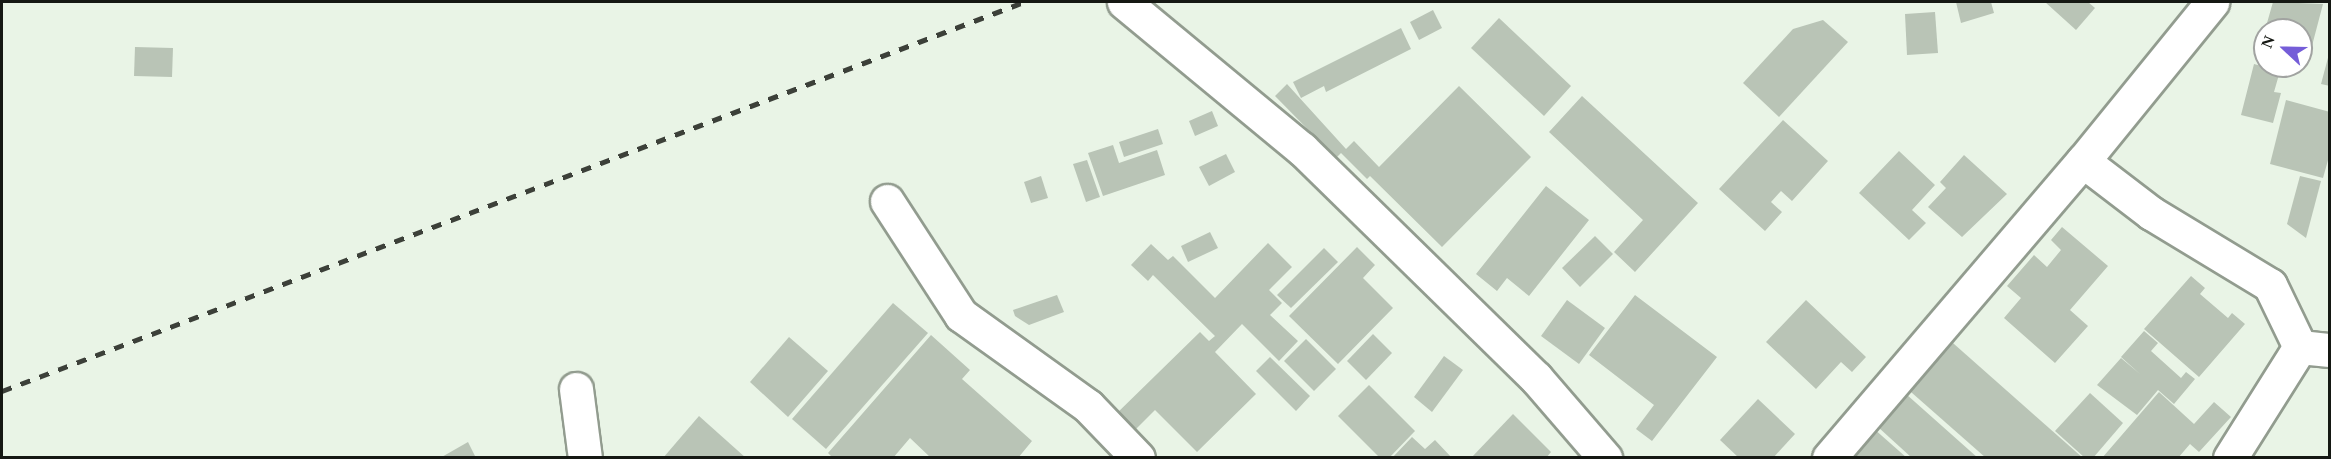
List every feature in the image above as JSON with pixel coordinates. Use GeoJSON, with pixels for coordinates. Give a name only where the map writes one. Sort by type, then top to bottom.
{"type":"FeatureCollection","features":[{"type":"Feature","properties":{"kind":"street"},"geometry":{"type":"LineString","coordinates":[[1124,2],[1302,149],[1536,378],[1605,458]]}},
{"type":"Feature","properties":{"kind":"street"},"geometry":{"type":"LineString","coordinates":[[1829,458],[2083,161],[2211,2]]}},
{"type":"Feature","properties":{"kind":"street"},"geometry":{"type":"LineString","coordinates":[[2083,161],[2151,213],[2270,285],[2315,348],[2230,458]]}},
{"type":"Feature","properties":{"kind":"street"},"geometry":{"type":"LineString","coordinates":[[887,201],[961,315],[1088,406],[1138,458]]}},
{"type":"Feature","properties":{"kind":"street"},"geometry":{"type":"LineString","coordinates":[[576,389],[585,458]]}},
{"type":"Feature","properties":{"kind":"building"},"geometry":{"type":"Polygon","coordinates":[[[1956,2],[1991,2],[1994,13],[1961,23],[1956,2]]]}},
{"type":"Feature","properties":{"kind":"building"},"geometry":{"type":"Polygon","coordinates":[[[2045,2],[2088,2],[2095,8],[2076,30],[2045,2]]]}},
{"type":"Feature","properties":{"kind":"building"},"geometry":{"type":"Polygon","coordinates":[[[2273,2],[2323,4],[2313,42],[2313,18],[2268,18],[2273,2]]]}},
{"type":"Feature","properties":{"kind":"building"},"geometry":{"type":"Polygon","coordinates":[[[1433,10],[1442,28],[1419,40],[1410,22],[1433,10]]]}},
{"type":"Feature","properties":{"kind":"building"},"geometry":{"type":"Polygon","coordinates":[[[1935,12],[1938,53],[1907,55],[1905,14],[1935,12]]]}},
{"type":"Feature","properties":{"kind":"building"},"geometry":{"type":"Polygon","coordinates":[[[1499,18],[1571,86],[1544,116],[1471,48],[1499,18]]]}},
{"type":"Feature","properties":{"kind":"building"},"geometry":{"type":"Polygon","coordinates":[[[1823,20],[1848,42],[1779,117],[1743,83],[1793,29],[1823,20]]]}},
{"type":"Feature","properties":{"kind":"building"},"geometry":{"type":"Polygon","coordinates":[[[1401,28],[1411,49],[1326,92],[1324,86],[1301,98],[1293,82],[1401,28]]]}},
{"type":"Feature","properties":{"kind":"building"},"geometry":{"type":"Polygon","coordinates":[[[135,47],[173,48],[172,77],[134,76],[135,47]]]}},
{"type":"Feature","properties":{"kind":"building"},"geometry":{"type":"Polygon","coordinates":[[[2330,54],[2330,86],[2321,84],[2330,54]]]}},
{"type":"Feature","properties":{"kind":"building"},"geometry":{"type":"Polygon","coordinates":[[[2253,68],[2253,78],[2278,78],[2274,92],[2281,93],[2273,123],[2241,115],[2253,68]]]}},
{"type":"Feature","properties":{"kind":"building"},"geometry":{"type":"Polygon","coordinates":[[[1287,84],[1346,149],[1354,141],[1379,167],[1459,86],[1531,157],[1442,247],[1370,176],[1367,179],[1341,153],[1336,158],[1275,96],[1287,84]]]}},
{"type":"Feature","properties":{"kind":"building"},"geometry":{"type":"Polygon","coordinates":[[[1582,96],[1698,203],[1635,272],[1614,252],[1643,220],[1549,132],[1582,96]]]}},
{"type":"Feature","properties":{"kind":"building"},"geometry":{"type":"Polygon","coordinates":[[[2286,100],[2330,112],[2330,153],[2323,178],[2270,164],[2286,100]]]}},
{"type":"Feature","properties":{"kind":"building"},"geometry":{"type":"Polygon","coordinates":[[[1212,111],[1218,126],[1195,136],[1189,121],[1212,111]]]}},
{"type":"Feature","properties":{"kind":"building"},"geometry":{"type":"Polygon","coordinates":[[[1783,120],[1828,161],[1792,201],[1781,191],[1771,202],[1782,212],[1765,231],[1719,189],[1783,120]]]}},
{"type":"Feature","properties":{"kind":"building"},"geometry":{"type":"Polygon","coordinates":[[[1158,129],[1163,144],[1124,157],[1119,142],[1158,129]]]}},
{"type":"Feature","properties":{"kind":"building"},"geometry":{"type":"Polygon","coordinates":[[[1113,145],[1119,163],[1157,150],[1165,175],[1103,196],[1088,153],[1113,145]]]}},
{"type":"Feature","properties":{"kind":"building"},"geometry":{"type":"Polygon","coordinates":[[[1899,151],[1935,185],[1912,210],[1926,223],[1909,240],[1859,193],[1899,151]]]}},
{"type":"Feature","properties":{"kind":"building"},"geometry":{"type":"Polygon","coordinates":[[[1226,154],[1235,172],[1209,186],[1199,167],[1226,154]]]}},
{"type":"Feature","properties":{"kind":"building"},"geometry":{"type":"Polygon","coordinates":[[[1964,155],[2007,194],[1962,237],[1928,207],[1946,188],[1940,182],[1964,155]]]}},
{"type":"Feature","properties":{"kind":"building"},"geometry":{"type":"Polygon","coordinates":[[[1087,160],[1100,197],[1086,202],[1073,164],[1087,160]]]}},
{"type":"Feature","properties":{"kind":"building"},"geometry":{"type":"Polygon","coordinates":[[[1041,176],[1048,198],[1031,203],[1024,182],[1041,176]]]}},
{"type":"Feature","properties":{"kind":"building"},"geometry":{"type":"Polygon","coordinates":[[[2300,176],[2321,181],[2306,238],[2287,224],[2300,176]]]}},
{"type":"Feature","properties":{"kind":"building"},"geometry":{"type":"Polygon","coordinates":[[[1546,186],[1589,220],[1529,296],[1507,278],[1497,291],[1476,274],[1546,186]]]}},
{"type":"Feature","properties":{"kind":"building"},"geometry":{"type":"Polygon","coordinates":[[[2062,227],[2108,266],[2070,310],[2088,326],[2055,363],[2004,318],[2021,298],[2007,286],[2034,255],[2047,267],[2061,250],[2051,240],[2062,227]]]}},
{"type":"Feature","properties":{"kind":"building"},"geometry":{"type":"Polygon","coordinates":[[[1210,232],[1218,248],[1188,262],[1181,246],[1210,232]]]}},
{"type":"Feature","properties":{"kind":"building"},"geometry":{"type":"Polygon","coordinates":[[[1595,236],[1613,254],[1580,287],[1562,268],[1595,236]]]}},
{"type":"Feature","properties":{"kind":"building"},"geometry":{"type":"Polygon","coordinates":[[[1268,243],[1292,267],[1269,290],[1282,303],[1270,315],[1298,341],[1279,361],[1242,324],[1215,352],[1256,394],[1197,452],[1155,410],[1130,435],[1113,417],[1200,332],[1209,341],[1215,336],[1153,275],[1148,281],[1131,265],[1151,244],[1168,260],[1173,256],[1215,298],[1268,243]]]}},
{"type":"Feature","properties":{"kind":"building"},"geometry":{"type":"Polygon","coordinates":[[[1357,247],[1375,265],[1363,278],[1393,308],[1338,364],[1289,316],[1357,247]]]}},
{"type":"Feature","properties":{"kind":"building"},"geometry":{"type":"Polygon","coordinates":[[[1324,248],[1338,262],[1291,308],[1277,295],[1324,248]]]}},
{"type":"Feature","properties":{"kind":"building"},"geometry":{"type":"Polygon","coordinates":[[[2191,276],[2205,288],[2200,294],[2228,318],[2232,313],[2245,324],[2199,377],[2144,329],[2191,276]]]}},
{"type":"Feature","properties":{"kind":"building"},"geometry":{"type":"Polygon","coordinates":[[[1057,295],[1064,312],[1029,325],[1015,316],[1013,310],[1057,295]]]}},
{"type":"Feature","properties":{"kind":"building"},"geometry":{"type":"Polygon","coordinates":[[[1635,295],[1717,357],[1652,441],[1636,429],[1654,405],[1589,355],[1635,295]]]}},
{"type":"Feature","properties":{"kind":"building"},"geometry":{"type":"Polygon","coordinates":[[[1567,300],[1605,328],[1579,364],[1541,336],[1567,300]]]}},
{"type":"Feature","properties":{"kind":"building"},"geometry":{"type":"Polygon","coordinates":[[[1806,300],[1866,357],[1852,372],[1841,362],[1816,389],[1766,342],[1806,300]]]}},
{"type":"Feature","properties":{"kind":"building"},"geometry":{"type":"Polygon","coordinates":[[[893,303],[928,333],[826,449],[792,419],[893,303]]]}},
{"type":"Feature","properties":{"kind":"building"},"geometry":{"type":"Polygon","coordinates":[[[2144,331],[2158,343],[2151,351],[2181,378],[2186,372],[2195,379],[2174,404],[2158,390],[2137,415],[2097,385],[2121,358],[2140,374],[2121,357],[2144,331]]]}},
{"type":"Feature","properties":{"kind":"building"},"geometry":{"type":"Polygon","coordinates":[[[1373,334],[1392,353],[1366,380],[1347,361],[1373,334]]]}},
{"type":"Feature","properties":{"kind":"building"},"geometry":{"type":"Polygon","coordinates":[[[931,335],[970,370],[962,379],[1032,441],[1018,458],[931,458],[910,438],[893,458],[833,458],[828,453],[931,335]]]}},
{"type":"Feature","properties":{"kind":"building"},"geometry":{"type":"Polygon","coordinates":[[[1945,336],[2083,458],[1986,458],[1903,385],[1945,336]]]}},
{"type":"Feature","properties":{"kind":"building"},"geometry":{"type":"Polygon","coordinates":[[[789,337],[828,371],[788,417],[750,382],[789,337]]]}},
{"type":"Feature","properties":{"kind":"building"},"geometry":{"type":"Polygon","coordinates":[[[1306,339],[1336,369],[1314,391],[1284,361],[1306,339]]]}},
{"type":"Feature","properties":{"kind":"building"},"geometry":{"type":"Polygon","coordinates":[[[1444,356],[1463,370],[1432,412],[1414,397],[1444,356]]]}},
{"type":"Feature","properties":{"kind":"building"},"geometry":{"type":"Polygon","coordinates":[[[1270,357],[1310,396],[1296,411],[1256,371],[1270,357]]]}},
{"type":"Feature","properties":{"kind":"building"},"geometry":{"type":"Polygon","coordinates":[[[1369,385],[1415,431],[1389,458],[1380,458],[1338,416],[1369,385]]]}},
{"type":"Feature","properties":{"kind":"building"},"geometry":{"type":"Polygon","coordinates":[[[2159,392],[2194,424],[2214,402],[2231,417],[2199,452],[2190,444],[2178,458],[2102,458],[2159,392]]]}},
{"type":"Feature","properties":{"kind":"building"},"geometry":{"type":"Polygon","coordinates":[[[2090,393],[2123,423],[2093,458],[2085,458],[2055,431],[2090,393]]]}},
{"type":"Feature","properties":{"kind":"building"},"geometry":{"type":"Polygon","coordinates":[[[1906,394],[1978,458],[1912,458],[1878,427],[1906,394]]]}},
{"type":"Feature","properties":{"kind":"building"},"geometry":{"type":"Polygon","coordinates":[[[1758,399],[1795,434],[1773,458],[1739,458],[1720,440],[1758,399]]]}},
{"type":"Feature","properties":{"kind":"building"},"geometry":{"type":"Polygon","coordinates":[[[1513,414],[1551,452],[1546,458],[1471,458],[1513,414]]]}},
{"type":"Feature","properties":{"kind":"building"},"geometry":{"type":"Polygon","coordinates":[[[699,416],[746,458],[663,458],[699,416]]]}},
{"type":"Feature","properties":{"kind":"building"},"geometry":{"type":"Polygon","coordinates":[[[1873,428],[1907,458],[1848,458],[1873,428]]]}},
{"type":"Feature","properties":{"kind":"building"},"geometry":{"type":"Polygon","coordinates":[[[1412,437],[1425,449],[1435,440],[1452,458],[1392,458],[1412,437]]]}},
{"type":"Feature","properties":{"kind":"building"},"geometry":{"type":"Polygon","coordinates":[[[468,442],[476,458],[440,458],[468,442]]]}},
{"type":"Feature","properties":{"kind":"railway"},"geometry":{"type":"LineString","coordinates":[[2,391],[1024,2]]}}]}
